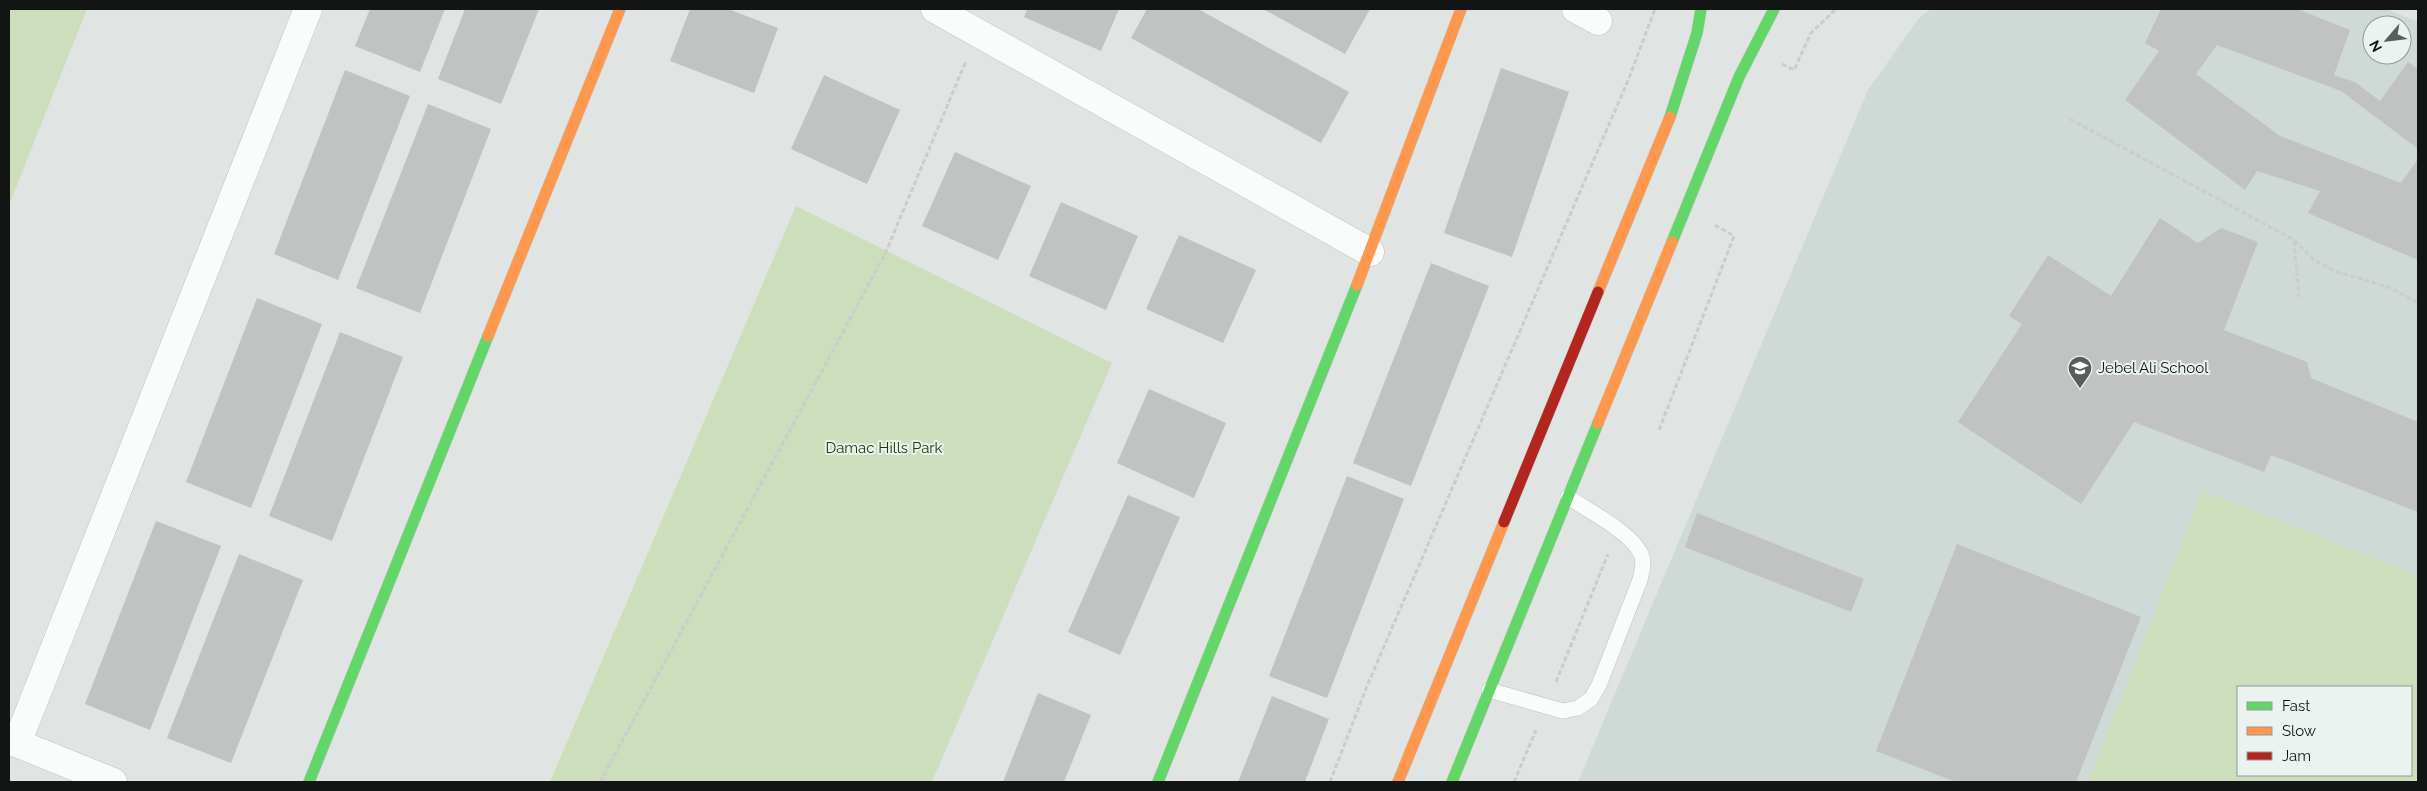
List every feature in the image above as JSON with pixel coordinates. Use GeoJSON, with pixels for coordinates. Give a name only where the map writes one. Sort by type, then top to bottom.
{"type":"FeatureCollection","features":[{"type":"Feature","properties":{"kind":"street"},"geometry":{"type":"LineString","coordinates":[[113,782],[13,742],[308,9]]}},
{"type":"Feature","properties":{"kind":"street"},"geometry":{"type":"LineString","coordinates":[[310,782],[620,9]]}},
{"type":"Feature","properties":{"kind":"street"},"geometry":{"type":"LineString","coordinates":[[935,9],[1370,252]]}},
{"type":"Feature","properties":{"kind":"street"},"geometry":{"type":"LineString","coordinates":[[1158,782],[1370,252],[1461,9]]}},
{"type":"Feature","properties":{"kind":"street"},"geometry":{"type":"LineString","coordinates":[[1398,782],[1676,100],[1697,33],[1701,9]]}},
{"type":"Feature","properties":{"kind":"street"},"geometry":{"type":"LineString","coordinates":[[1452,782],[1739,77],[1774,9]]}},
{"type":"Feature","properties":{"kind":"lane"},"geometry":{"type":"LineString","coordinates":[[1489,690],[1563,711],[1578,708],[1591,699],[1599,685],[1640,580],[1643,567],[1641,554],[1618,530],[1568,497]]}},
{"type":"Feature","properties":{"kind":"path"},"geometry":{"type":"LineString","coordinates":[[1330,782],[1367,686],[1628,78],[1655,9]]}},
{"type":"Feature","properties":{"kind":"path"},"geometry":{"type":"LineString","coordinates":[[1780,64],[1794,70],[1811,32],[1836,9]]}},
{"type":"Feature","properties":{"kind":"path"},"geometry":{"type":"LineString","coordinates":[[600,782],[886,254],[978,33]]}},
{"type":"Feature","properties":{"kind":"path"},"geometry":{"type":"LineString","coordinates":[[2070,119],[2294,240],[2314,260],[2335,271],[2391,288],[2418,303]]}},
{"type":"Feature","properties":{"kind":"path"},"geometry":{"type":"LineString","coordinates":[[1659,430],[1734,236],[1705,219]]}},
{"type":"Feature","properties":{"kind":"path"},"geometry":{"type":"LineString","coordinates":[[2294,240],[2299,297]]}},
{"type":"Feature","properties":{"kind":"path"},"geometry":{"type":"LineString","coordinates":[[1514,782],[1618,530]]}},
{"type":"Feature","properties":{"kind":"shaded area","name":"Jebel Ali School"},"geometry":{"type":"Polygon","coordinates":[[[1931,9],[2386,9],[2401,15],[2362,15],[2362,65],[2412,65],[2412,20],[2418,22],[2418,782],[1578,782],[1868,90],[1919,18],[1931,9]]]}},
{"type":"Feature","properties":{"kind":"green space"},"geometry":{"type":"Polygon","coordinates":[[[9,9],[87,9],[9,205],[9,9]]]}},
{"type":"Feature","properties":{"kind":"green space","name":"Damac Hills Park"},"geometry":{"type":"Polygon","coordinates":[[[796,206],[1112,363],[932,782],[550,782],[796,206]]]}},
{"type":"Feature","properties":{"kind":"green space"},"geometry":{"type":"Polygon","coordinates":[[[2203,491],[2418,576],[2418,782],[2088,782],[2203,491]]]}},
{"type":"Feature","properties":{"kind":"building"},"geometry":{"type":"Polygon","coordinates":[[[370,9],[445,9],[420,72],[355,46],[370,9]]]}},
{"type":"Feature","properties":{"kind":"building"},"geometry":{"type":"Polygon","coordinates":[[[465,9],[539,9],[501,104],[438,79],[465,9]]]}},
{"type":"Feature","properties":{"kind":"building"},"geometry":{"type":"Polygon","coordinates":[[[690,9],[728,9],[778,28],[754,93],[670,61],[690,9]]]}},
{"type":"Feature","properties":{"kind":"building"},"geometry":{"type":"Polygon","coordinates":[[[1027,9],[1119,9],[1101,51],[1024,17],[1027,9]]]}},
{"type":"Feature","properties":{"kind":"building"},"geometry":{"type":"Polygon","coordinates":[[[1147,9],[1198,9],[1349,92],[1321,143],[1131,38],[1147,9]]]}},
{"type":"Feature","properties":{"kind":"building"},"geometry":{"type":"Polygon","coordinates":[[[1263,9],[1370,9],[1345,54],[1263,9]]]}},
{"type":"Feature","properties":{"kind":"building"},"geometry":{"type":"Polygon","coordinates":[[[2161,9],[2297,9],[2350,30],[2334,75],[2355,82],[2380,101],[2406,65],[2412,65],[2418,69],[2418,149],[2341,91],[2217,45],[2196,74],[2280,136],[2401,183],[2418,159],[2418,260],[2308,213],[2320,191],[2257,171],[2245,190],[2125,100],[2159,51],[2145,43],[2161,9]]]}},
{"type":"Feature","properties":{"kind":"building"},"geometry":{"type":"Polygon","coordinates":[[[1501,68],[1569,92],[1512,257],[1444,233],[1501,68]]]}},
{"type":"Feature","properties":{"kind":"building"},"geometry":{"type":"Polygon","coordinates":[[[345,70],[410,96],[338,280],[274,254],[345,70]]]}},
{"type":"Feature","properties":{"kind":"building"},"geometry":{"type":"Polygon","coordinates":[[[824,75],[900,110],[867,184],[791,149],[824,75]]]}},
{"type":"Feature","properties":{"kind":"building"},"geometry":{"type":"Polygon","coordinates":[[[428,104],[491,129],[420,313],[356,288],[428,104]]]}},
{"type":"Feature","properties":{"kind":"building"},"geometry":{"type":"Polygon","coordinates":[[[955,152],[1031,186],[998,260],[922,226],[955,152]]]}},
{"type":"Feature","properties":{"kind":"building"},"geometry":{"type":"Polygon","coordinates":[[[1061,202],[1138,236],[1106,310],[1029,276],[1061,202]]]}},
{"type":"Feature","properties":{"kind":"building"},"geometry":{"type":"Polygon","coordinates":[[[2160,218],[2198,243],[2221,228],[2258,242],[2224,330],[2307,362],[2311,378],[2418,422],[2418,512],[2271,455],[2264,472],[2134,422],[2081,504],[1958,422],[2022,324],[2009,316],[2048,255],[2111,296],[2160,218]]]}},
{"type":"Feature","properties":{"kind":"building"},"geometry":{"type":"Polygon","coordinates":[[[1179,235],[1256,270],[1223,343],[1146,309],[1179,235]]]}},
{"type":"Feature","properties":{"kind":"building"},"geometry":{"type":"Polygon","coordinates":[[[1431,263],[1489,286],[1411,486],[1353,463],[1431,263]]]}},
{"type":"Feature","properties":{"kind":"building"},"geometry":{"type":"Polygon","coordinates":[[[257,298],[322,324],[251,508],[186,482],[257,298]]]}},
{"type":"Feature","properties":{"kind":"building"},"geometry":{"type":"Polygon","coordinates":[[[340,332],[403,357],[332,541],[269,516],[340,332]]]}},
{"type":"Feature","properties":{"kind":"building"},"geometry":{"type":"Polygon","coordinates":[[[1149,389],[1226,423],[1194,498],[1117,463],[1149,389]]]}},
{"type":"Feature","properties":{"kind":"building"},"geometry":{"type":"Polygon","coordinates":[[[1347,476],[1404,499],[1327,698],[1269,676],[1347,476]]]}},
{"type":"Feature","properties":{"kind":"building"},"geometry":{"type":"Polygon","coordinates":[[[1128,495],[1180,517],[1120,655],[1068,632],[1128,495]]]}},
{"type":"Feature","properties":{"kind":"building"},"geometry":{"type":"Polygon","coordinates":[[[1697,513],[1864,579],[1851,612],[1685,547],[1697,513]]]}},
{"type":"Feature","properties":{"kind":"building"},"geometry":{"type":"Polygon","coordinates":[[[156,521],[221,546],[150,730],[85,704],[156,521]]]}},
{"type":"Feature","properties":{"kind":"building"},"geometry":{"type":"Polygon","coordinates":[[[1957,544],[2141,617],[2076,782],[1956,782],[1876,751],[1957,544]]]}},
{"type":"Feature","properties":{"kind":"building"},"geometry":{"type":"Polygon","coordinates":[[[239,554],[303,580],[231,763],[167,738],[239,554]]]}},
{"type":"Feature","properties":{"kind":"building"},"geometry":{"type":"Polygon","coordinates":[[[1038,693],[1091,715],[1064,782],[1003,782],[1038,693]]]}},
{"type":"Feature","properties":{"kind":"building"},"geometry":{"type":"Polygon","coordinates":[[[1272,696],[1329,719],[1305,782],[1238,782],[1272,696]]]}},
{"type":"Feature","properties":{"kind":"traffic: fast"},"geometry":{"type":"LineString","coordinates":[[1670,117],[1697,33],[1701,9]]}},
{"type":"Feature","properties":{"kind":"traffic: fast"},"geometry":{"type":"LineString","coordinates":[[1672,242],[1739,77],[1774,9]]}},
{"type":"Feature","properties":{"kind":"traffic: fast"},"geometry":{"type":"LineString","coordinates":[[1158,782],[1357,285]]}},
{"type":"Feature","properties":{"kind":"traffic: fast"},"geometry":{"type":"LineString","coordinates":[[309,782],[488,336]]}},
{"type":"Feature","properties":{"kind":"traffic: fast"},"geometry":{"type":"LineString","coordinates":[[1452,782],[1598,423]]}},
{"type":"Feature","properties":{"kind":"traffic: slow"},"geometry":{"type":"LineString","coordinates":[[488,336],[620,9]]}},
{"type":"Feature","properties":{"kind":"traffic: slow"},"geometry":{"type":"LineString","coordinates":[[1357,285],[1461,9]]}},
{"type":"Feature","properties":{"kind":"traffic: slow"},"geometry":{"type":"LineString","coordinates":[[1598,292],[1670,117]]}},
{"type":"Feature","properties":{"kind":"traffic: slow"},"geometry":{"type":"LineString","coordinates":[[1598,423],[1672,242]]}},
{"type":"Feature","properties":{"kind":"traffic: slow"},"geometry":{"type":"LineString","coordinates":[[1398,782],[1504,522]]}},
{"type":"Feature","properties":{"kind":"traffic: jam"},"geometry":{"type":"LineString","coordinates":[[1504,522],[1598,292]]}},
{"type":"Feature","properties":{"kind":"place","name":"Jebel Ali School"},"geometry":{"type":"Point","coordinates":[2080,389]}}]}
